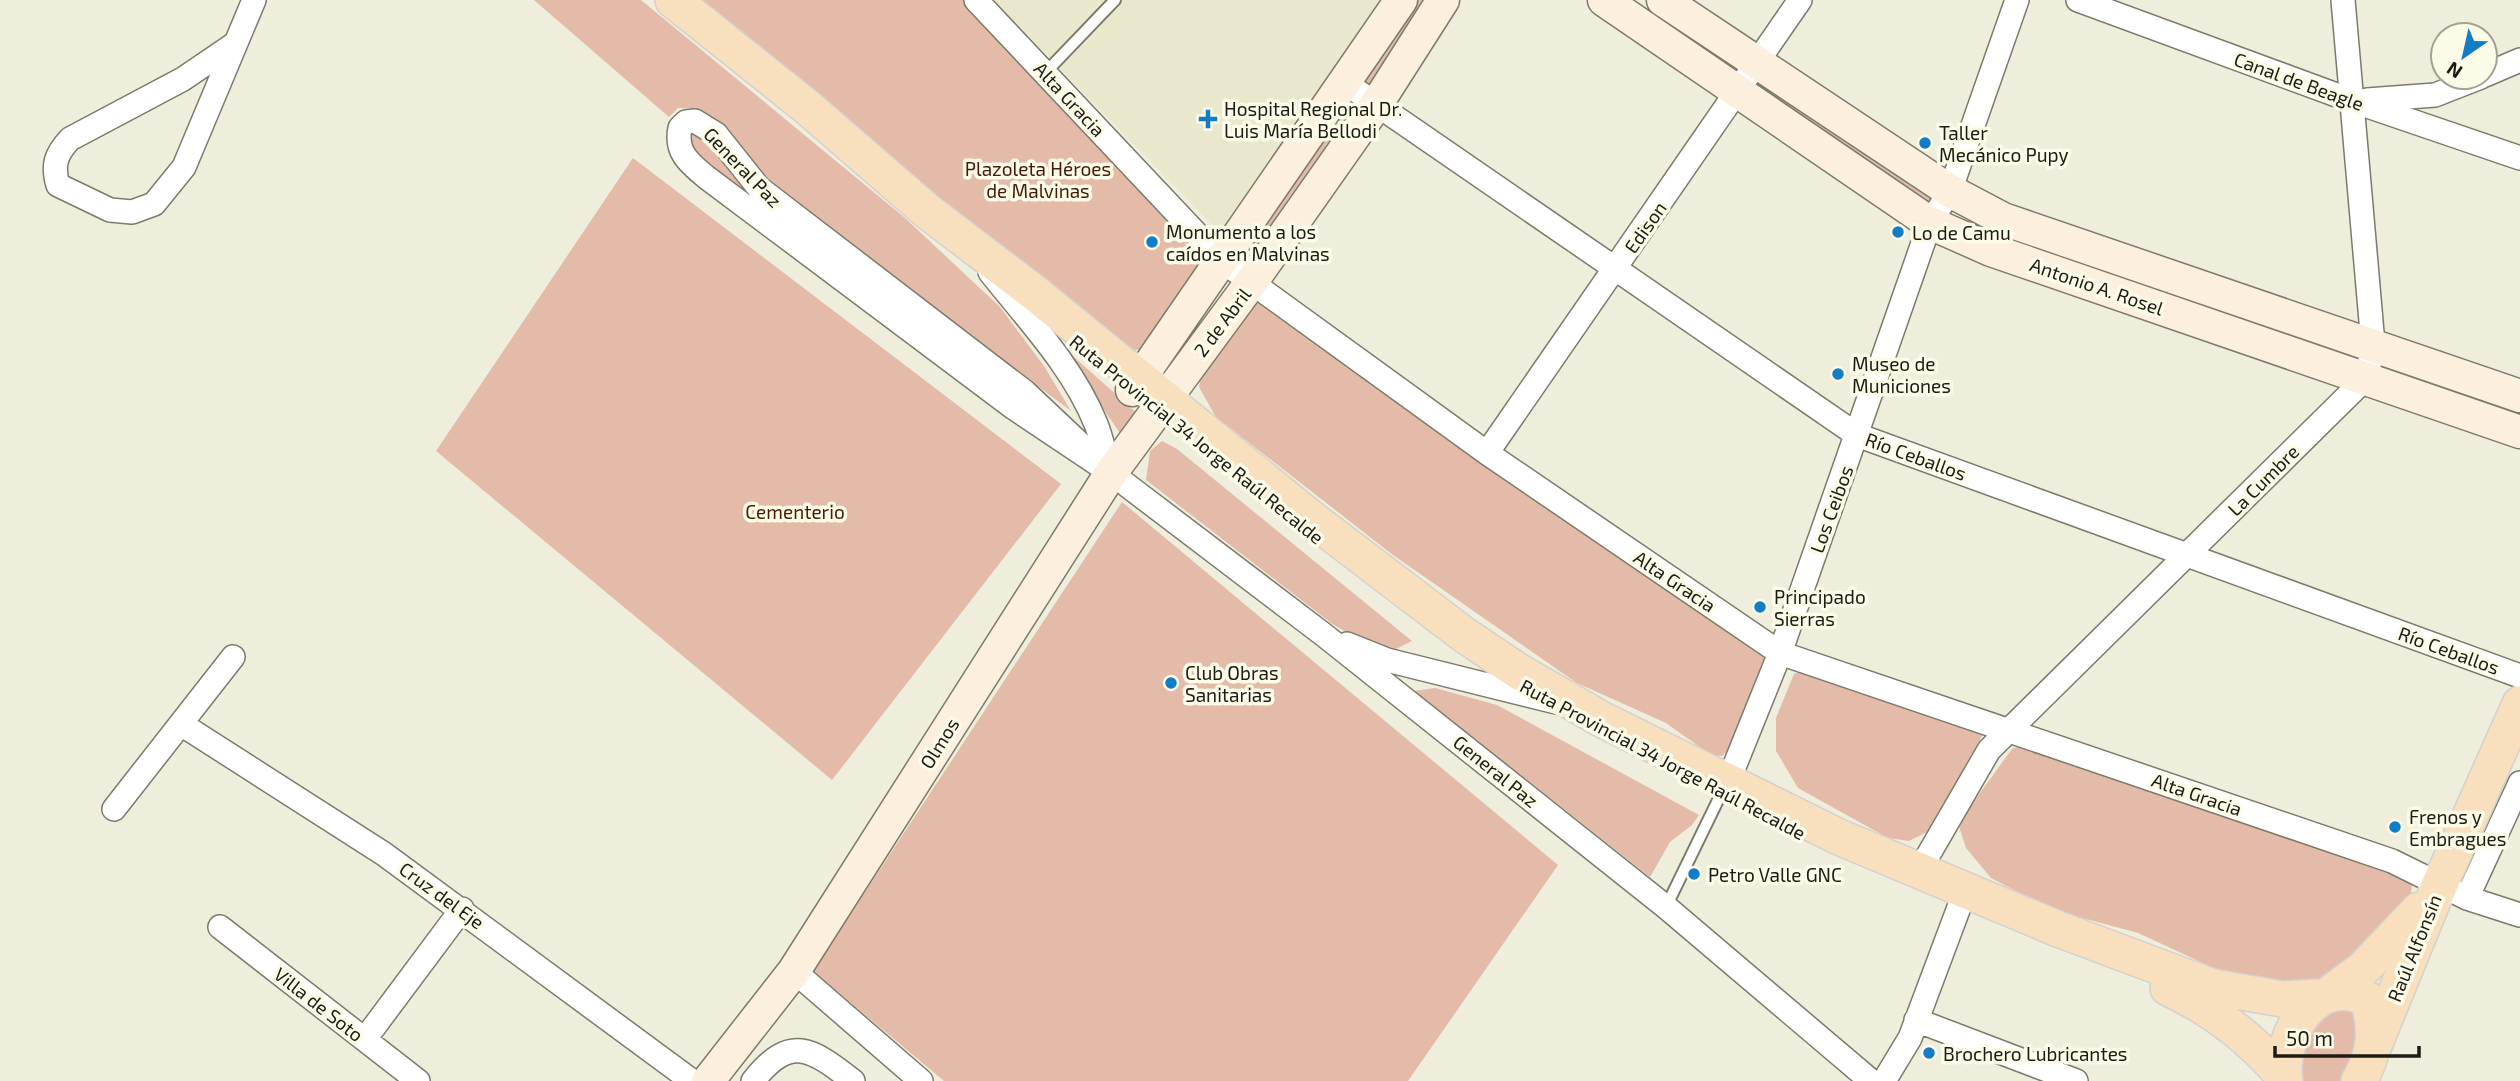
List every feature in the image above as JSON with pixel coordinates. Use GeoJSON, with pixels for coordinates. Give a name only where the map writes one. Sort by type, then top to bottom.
{"type":"FeatureCollection","features":[{"type":"Feature","properties":{"kind":"main road","name":"Ruta Provincial 34 Jorge Raúl Recalde"},"geometry":{"type":"LineString","coordinates":[[673,0],[967,242],[1029,302],[1455,642],[1833,848],[2124,967],[2188,998],[2228,1024],[2265,1054],[2284,1079]]}},
{"type":"Feature","properties":{"kind":"main road","name":"Raúl Alfonsín"},"geometry":{"type":"LineString","coordinates":[[2366,1071],[2453,892],[2520,704]]}},
{"type":"Feature","properties":{"kind":"main road","name":"Ruta Provincial 34 Jorge Raúl Recalde"},"geometry":{"type":"LineString","coordinates":[[1725,787],[1919,871],[2176,975],[2245,994],[2282,999],[2352,991],[2367,999],[2374,1020],[2366,1071]]}},
{"type":"Feature","properties":{"kind":"main road","name":"Raúl Alfonsín"},"geometry":{"type":"LineString","coordinates":[[2284,1079],[2288,1046],[2297,1023],[2325,994],[2379,954],[2453,892]]}},
{"type":"Feature","properties":{"kind":"street"},"geometry":{"type":"LineString","coordinates":[[233,45],[183,79],[70,139],[59,152],[53,169],[58,185],[110,210],[132,212],[154,204],[184,167],[254,0]]}},
{"type":"Feature","properties":{"kind":"street","name":"Alta Gracia"},"geometry":{"type":"LineString","coordinates":[[976,0],[1222,261],[1250,284],[1487,453],[1780,653],[2392,861],[2453,892],[2520,915]]}},
{"type":"Feature","properties":{"kind":"street","name":"2 de Abril"},"geometry":{"type":"LineString","coordinates":[[1148,395],[1222,261],[1401,0]]}},
{"type":"Feature","properties":{"kind":"street","name":"2 de Abril"},"geometry":{"type":"LineString","coordinates":[[1148,395],[1250,284],[1376,105],[1443,0]]}},
{"type":"Feature","properties":{"kind":"street","name":"Antonio A. Rosel"},"geometry":{"type":"LineString","coordinates":[[1604,0],[1930,223],[1991,250],[2367,377],[2480,400],[2520,396]]}},
{"type":"Feature","properties":{"kind":"street","name":"Antonio A. Rosel"},"geometry":{"type":"LineString","coordinates":[[1663,0],[1950,191],[2003,219],[2373,344],[2480,400],[2520,432]]}},
{"type":"Feature","properties":{"kind":"street","name":"Edison"},"geometry":{"type":"LineString","coordinates":[[1487,453],[1739,92],[1800,0]]}},
{"type":"Feature","properties":{"kind":"street","name":"Los Ceibos"},"geometry":{"type":"LineString","coordinates":[[1725,787],[1780,653],[1930,223],[1950,191],[2017,0]]}},
{"type":"Feature","properties":{"kind":"street","name":"Canal de Beagle"},"geometry":{"type":"LineString","coordinates":[[2078,0],[2350,100],[2520,158]]}},
{"type":"Feature","properties":{"kind":"street"},"geometry":{"type":"LineString","coordinates":[[2343,0],[2373,344],[2367,377]]}},
{"type":"Feature","properties":{"kind":"street"},"geometry":{"type":"LineString","coordinates":[[2499,69],[2520,60]]}},
{"type":"Feature","properties":{"kind":"street","name":"Río Ceballos"},"geometry":{"type":"LineString","coordinates":[[1344,82],[1857,435],[2520,676]]}},
{"type":"Feature","properties":{"kind":"street"},"geometry":{"type":"LineString","coordinates":[[2350,100],[2435,95],[2445,91]]}},
{"type":"Feature","properties":{"kind":"street","name":"General Paz"},"geometry":{"type":"LineString","coordinates":[[1111,473],[1025,392],[758,188],[716,134],[695,121],[686,122],[680,128],[679,148],[688,162],[706,177],[1014,408],[1111,473],[1324,635],[1666,907],[1871,1081]]}},
{"type":"Feature","properties":{"kind":"street"},"geometry":{"type":"LineString","coordinates":[[967,242],[1057,356],[1081,394],[1096,425],[1111,473]]}},
{"type":"Feature","properties":{"kind":"street","name":"La Cumbre"},"geometry":{"type":"LineString","coordinates":[[1919,871],[1989,750],[2007,730],[2367,377]]}},
{"type":"Feature","properties":{"kind":"street","name":"Olmos"},"geometry":{"type":"LineString","coordinates":[[708,1081],[794,971],[1111,473],[1148,395]]}},
{"type":"Feature","properties":{"kind":"street"},"geometry":{"type":"LineString","coordinates":[[1324,635],[1387,660],[1561,702]]}},
{"type":"Feature","properties":{"kind":"street"},"geometry":{"type":"LineString","coordinates":[[114,809],[233,657]]}},
{"type":"Feature","properties":{"kind":"street","name":"Cruz del Eje"},"geometry":{"type":"LineString","coordinates":[[181,724],[384,854],[692,1081]]}},
{"type":"Feature","properties":{"kind":"street"},"geometry":{"type":"LineString","coordinates":[[2453,892],[2520,783]]}},
{"type":"Feature","properties":{"kind":"street"},"geometry":{"type":"LineString","coordinates":[[1884,1081],[1910,1038],[1961,902]]}},
{"type":"Feature","properties":{"kind":"street"},"geometry":{"type":"LineString","coordinates":[[365,1039],[462,909]]}},
{"type":"Feature","properties":{"kind":"street","name":"Villa de Soto"},"geometry":{"type":"LineString","coordinates":[[220,927],[418,1081]]}},
{"type":"Feature","properties":{"kind":"street"},"geometry":{"type":"LineString","coordinates":[[794,971],[920,1081]]}},
{"type":"Feature","properties":{"kind":"street"},"geometry":{"type":"LineString","coordinates":[[1916,1020],[2076,1081]]}},
{"type":"Feature","properties":{"kind":"street"},"geometry":{"type":"LineString","coordinates":[[753,1081],[777,1054],[793,1050],[810,1053],[853,1081]]}},
{"type":"Feature","properties":{"kind":"lane"},"geometry":{"type":"LineString","coordinates":[[1045,72],[1115,0]]}},
{"type":"Feature","properties":{"kind":"lane"},"geometry":{"type":"LineString","coordinates":[[1666,907],[1725,787]]}},
{"type":"Feature","properties":{"kind":"shaded area","name":"Hospital Regional Dr. Luis María Bellodi"},"geometry":{"type":"Polygon","coordinates":[[[993,0],[1388,0],[1226,239],[993,0]]]}},
{"type":"Feature","properties":{"kind":"green space"},"geometry":{"type":"Polygon","coordinates":[[[534,0],[641,0],[905,218],[1000,307],[1044,366],[1071,411],[914,294],[767,178],[725,127],[697,109],[678,108],[669,117],[534,0]]]}},
{"type":"Feature","properties":{"kind":"green space","name":"Plazoleta Héroes de Malvinas"},"geometry":{"type":"Polygon","coordinates":[[[703,0],[963,0],[1205,258],[1149,349],[1134,350],[916,180],[703,0]]]}},
{"type":"Feature","properties":{"kind":"green space"},"geometry":{"type":"Polygon","coordinates":[[[1417,0],[1433,0],[1372,90],[1362,83],[1417,0]]]}},
{"type":"Feature","properties":{"kind":"green space"},"geometry":{"type":"Polygon","coordinates":[[[1763,79],[1935,193],[1927,205],[1755,91],[1763,79]]]}},
{"type":"Feature","properties":{"kind":"green space"},"geometry":{"type":"Polygon","coordinates":[[[1349,95],[1363,105],[1260,258],[1245,248],[1349,95]]]}},
{"type":"Feature","properties":{"kind":"green space"},"geometry":{"type":"Polygon","coordinates":[[[700,130],[961,352],[700,164],[683,142],[689,133],[700,130]]]}},
{"type":"Feature","properties":{"kind":"green space","name":"Cementerio"},"geometry":{"type":"Polygon","coordinates":[[[633,158],[1061,484],[832,780],[436,451],[633,158]]]}},
{"type":"Feature","properties":{"kind":"green space"},"geometry":{"type":"Polygon","coordinates":[[[1257,298],[1768,661],[1733,745],[1722,756],[1711,755],[1666,723],[1577,683],[1393,555],[1216,417],[1199,387],[1201,376],[1257,298]]]}},
{"type":"Feature","properties":{"kind":"green space"},"geometry":{"type":"Polygon","coordinates":[[[1056,341],[1138,414],[1122,436],[1056,341]]]}},
{"type":"Feature","properties":{"kind":"green space"},"geometry":{"type":"Polygon","coordinates":[[[1162,441],[1177,449],[1412,641],[1394,650],[1363,642],[1331,623],[1146,480],[1150,451],[1162,441]]]}},
{"type":"Feature","properties":{"kind":"green space","name":"Club Obras Sanitarias"},"geometry":{"type":"Polygon","coordinates":[[[1122,502],[1558,865],[1408,1081],[944,1081],[813,971],[1122,502]]]}},
{"type":"Feature","properties":{"kind":"green space"},"geometry":{"type":"Polygon","coordinates":[[[1806,669],[1985,731],[1927,832],[1909,841],[1888,838],[1798,788],[1776,751],[1776,718],[1794,674],[1806,669]]]}},
{"type":"Feature","properties":{"kind":"green space"},"geometry":{"type":"Polygon","coordinates":[[[1435,688],[1497,705],[1699,815],[1692,825],[1670,842],[1650,877],[1414,691],[1435,688]]]}},
{"type":"Feature","properties":{"kind":"green space"},"geometry":{"type":"Polygon","coordinates":[[[2025,744],[2396,871],[2412,883],[2411,895],[2333,981],[2293,989],[2231,976],[2138,933],[2053,910],[1991,878],[1966,848],[1958,823],[2012,749],[2025,744]]]}},
{"type":"Feature","properties":{"kind":"green space"},"geometry":{"type":"Polygon","coordinates":[[[2346,1008],[2367,1025],[2350,1081],[2292,1081],[2313,1016],[2346,1008]]]}},
{"type":"Feature","properties":{"kind":"place","name":"Hospital Regional Dr. Luis María Bellodi"},"geometry":{"type":"Point","coordinates":[1208,119]}},
{"type":"Feature","properties":{"kind":"place","name":"Taller Mecánico Pupy"},"geometry":{"type":"Point","coordinates":[1925,143]}},
{"type":"Feature","properties":{"kind":"place","name":"Lo de Camu"},"geometry":{"type":"Point","coordinates":[1898,232]}},
{"type":"Feature","properties":{"kind":"place","name":"Monumento a los caídos en Malvinas"},"geometry":{"type":"Point","coordinates":[1152,242]}},
{"type":"Feature","properties":{"kind":"place","name":"Museo de Municiones"},"geometry":{"type":"Point","coordinates":[1838,374]}},
{"type":"Feature","properties":{"kind":"place","name":"Principado Sierras"},"geometry":{"type":"Point","coordinates":[1760,607]}},
{"type":"Feature","properties":{"kind":"place","name":"Club Obras Sanitarias"},"geometry":{"type":"Point","coordinates":[1171,683]}},
{"type":"Feature","properties":{"kind":"place","name":"Frenos y Embragues"},"geometry":{"type":"Point","coordinates":[2395,827]}},
{"type":"Feature","properties":{"kind":"place","name":"Petro Valle GNC"},"geometry":{"type":"Point","coordinates":[1694,874]}},
{"type":"Feature","properties":{"kind":"place","name":"Brochero Lubricantes"},"geometry":{"type":"Point","coordinates":[1929,1053]}}]}
